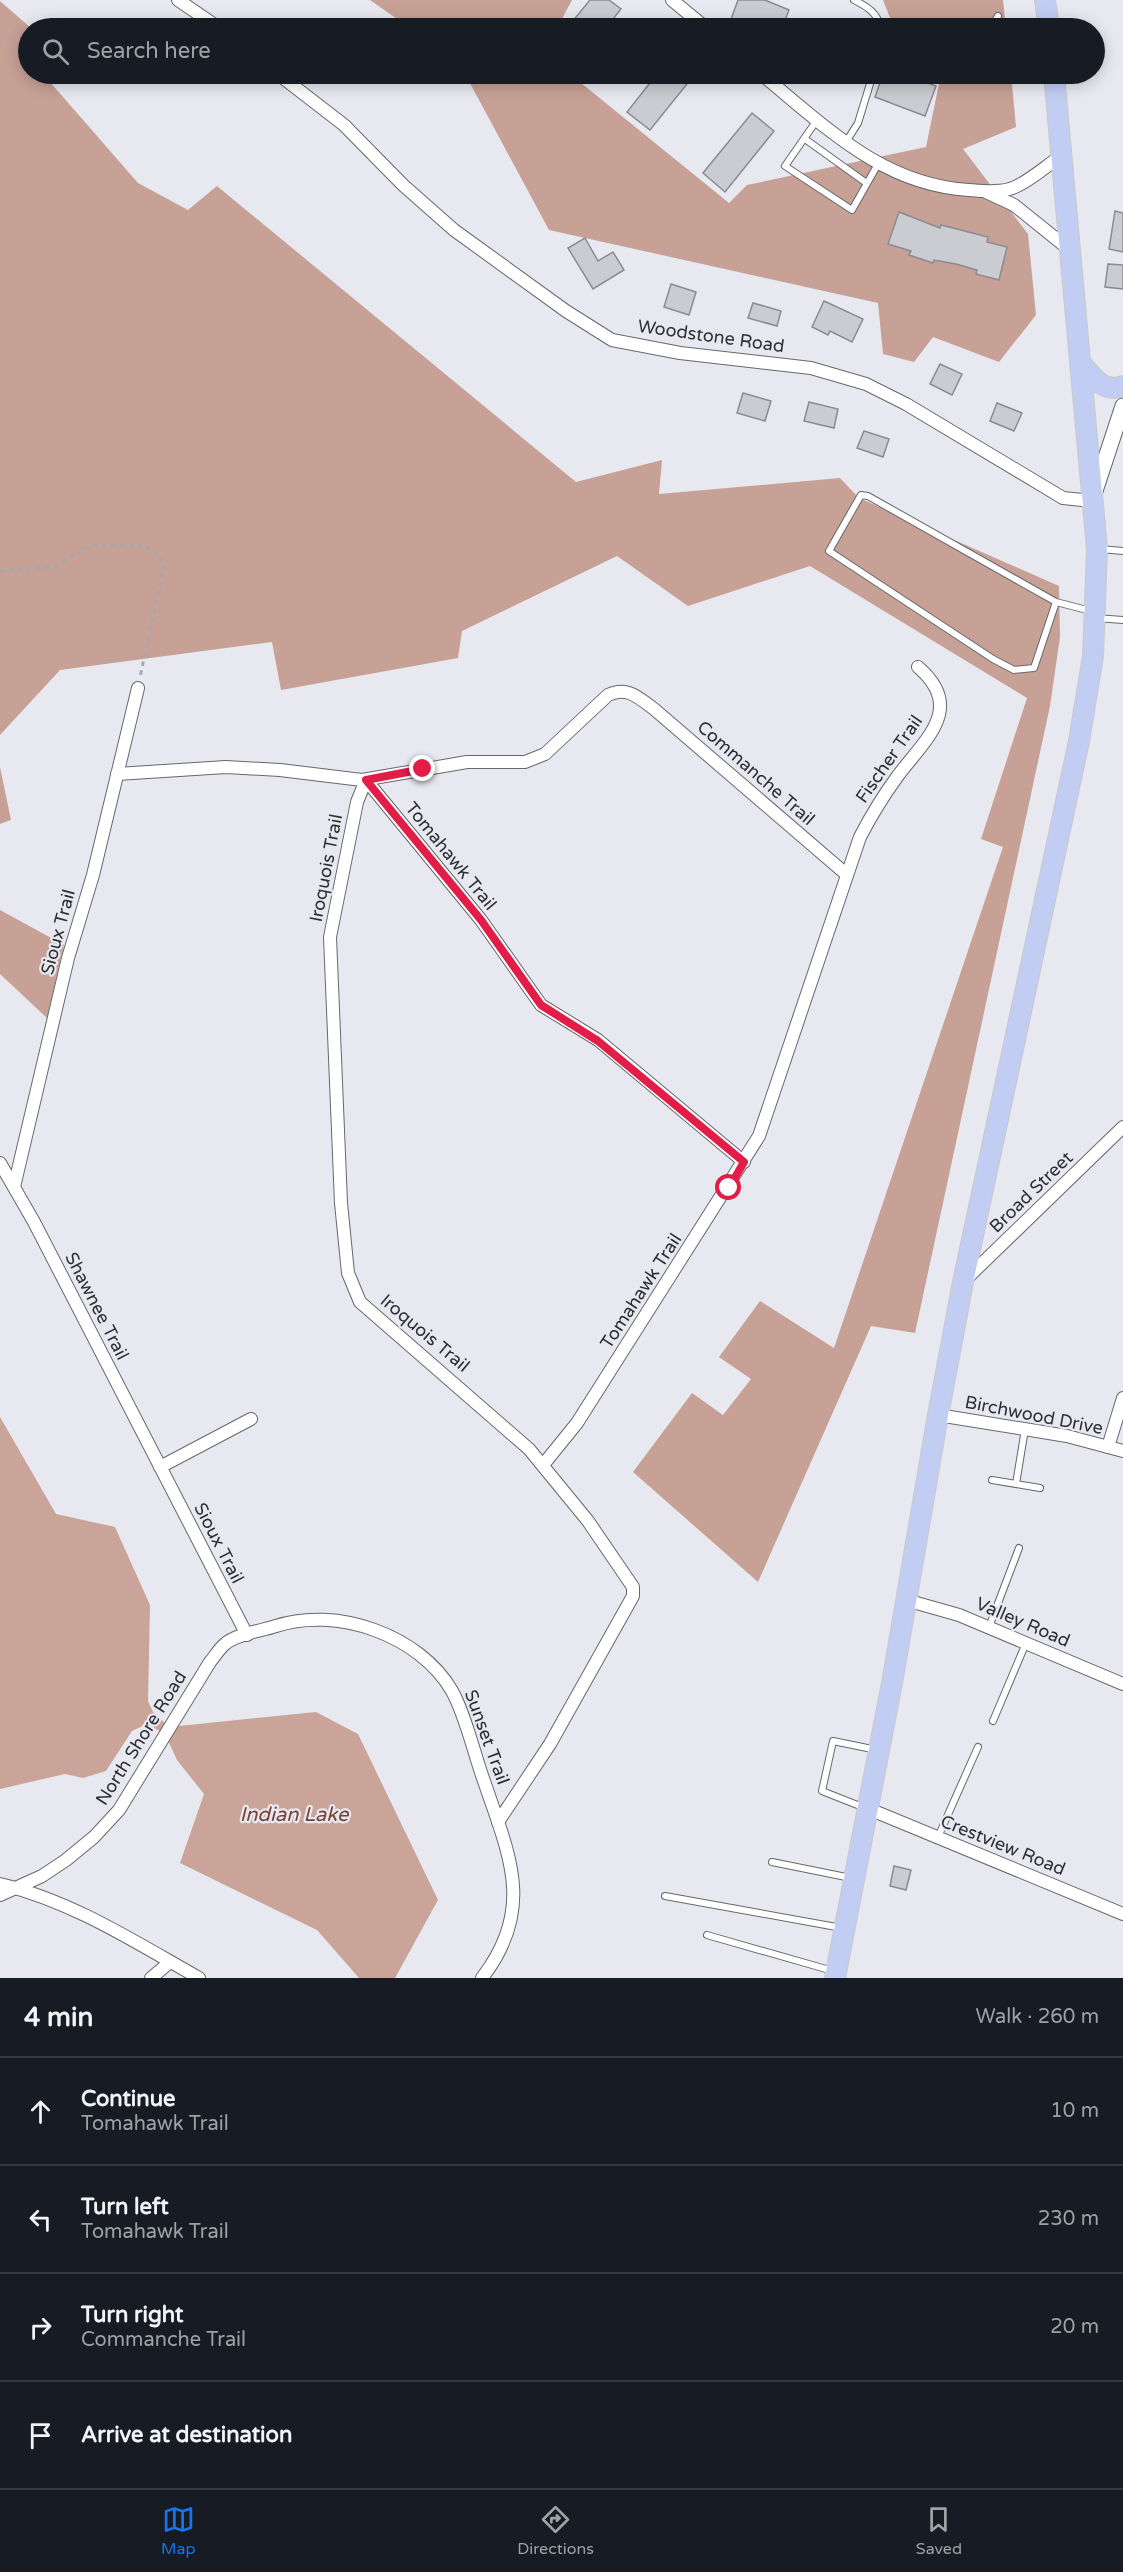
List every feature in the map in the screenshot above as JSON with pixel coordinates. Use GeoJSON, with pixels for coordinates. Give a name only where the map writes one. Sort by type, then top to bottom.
{"type":"FeatureCollection","features":[{"type":"Feature","properties":{"kind":"main road"},"geometry":{"type":"LineString","coordinates":[[1045,0],[1048,18]]}},
{"type":"Feature","properties":{"kind":"main road"},"geometry":{"type":"LineString","coordinates":[[836,1975],[880,1750],[963,1282],[1081,732],[1093,656],[1097,549],[1055,84]]}},
{"type":"Feature","properties":{"kind":"main road"},"geometry":{"type":"LineString","coordinates":[[1080,362],[1099,384],[1107,387],[1123,386]]}},
{"type":"Feature","properties":{"kind":"street"},"geometry":{"type":"LineString","coordinates":[[178,0],[204,18]]}},
{"type":"Feature","properties":{"kind":"street"},"geometry":{"type":"LineString","coordinates":[[672,0],[694,18]]}},
{"type":"Feature","properties":{"kind":"street","name":"Woodstone Road"},"geometry":{"type":"LineString","coordinates":[[291,84],[344,125],[454,230],[566,311],[612,340],[680,353],[811,368],[866,384],[906,404],[1063,498],[1092,501]]}},
{"type":"Feature","properties":{"kind":"street"},"geometry":{"type":"LineString","coordinates":[[773,84],[846,143],[878,164],[894,173],[949,189],[985,191],[1014,188],[1061,156]]}},
{"type":"Feature","properties":{"kind":"street"},"geometry":{"type":"LineString","coordinates":[[985,191],[1014,205],[1071,251]]}},
{"type":"Feature","properties":{"kind":"street"},"geometry":{"type":"LineString","coordinates":[[1092,501],[1123,406]]}},
{"type":"Feature","properties":{"kind":"street","name":"Fischer Trail"},"geometry":{"type":"LineString","coordinates":[[846,874],[860,837],[877,805],[936,729],[940,715],[940,701],[935,687],[918,667]]}},
{"type":"Feature","properties":{"kind":"street","name":"Sioux Trail"},"geometry":{"type":"LineString","coordinates":[[14,1187],[68,958],[93,875],[138,688]]}},
{"type":"Feature","properties":{"kind":"street","name":"Commanche Trail"},"geometry":{"type":"LineString","coordinates":[[366,780],[467,762],[532,761],[545,754],[608,695],[621,690],[629,692],[654,709],[846,874]]}},
{"type":"Feature","properties":{"kind":"street"},"geometry":{"type":"LineString","coordinates":[[117,774],[226,767],[280,770],[366,780]]}},
{"type":"Feature","properties":{"kind":"street","name":"Tomahawk Trail"},"geometry":{"type":"LineString","coordinates":[[366,780],[481,920],[541,1005],[598,1041],[744,1162],[577,1424],[543,1465]]}},
{"type":"Feature","properties":{"kind":"street","name":"Iroquois Trail"},"geometry":{"type":"LineString","coordinates":[[366,780],[357,802],[330,937],[341,1203],[348,1272],[360,1302],[530,1449],[588,1521],[633,1587],[633,1596],[550,1744],[498,1821]]}},
{"type":"Feature","properties":{"kind":"street"},"geometry":{"type":"LineString","coordinates":[[744,1162],[763,1126],[846,874]]}},
{"type":"Feature","properties":{"kind":"street","name":"Broad Street"},"geometry":{"type":"LineString","coordinates":[[963,1282],[1123,1127]]}},
{"type":"Feature","properties":{"kind":"street","name":"Shawnee Trail"},"geometry":{"type":"LineString","coordinates":[[0,1163],[160,1467]]}},
{"type":"Feature","properties":{"kind":"street"},"geometry":{"type":"LineString","coordinates":[[1108,1447],[1123,1398]]}},
{"type":"Feature","properties":{"kind":"street","name":"Birchwood Drive"},"geometry":{"type":"LineString","coordinates":[[938,1415],[1025,1430],[1123,1451]]}},
{"type":"Feature","properties":{"kind":"street"},"geometry":{"type":"LineString","coordinates":[[160,1467],[251,1419]]}},
{"type":"Feature","properties":{"kind":"street","name":"Sioux Trail"},"geometry":{"type":"LineString","coordinates":[[160,1467],[247,1635]]}},
{"type":"Feature","properties":{"kind":"street","name":"Valley Road"},"geometry":{"type":"LineString","coordinates":[[906,1600],[958,1615],[1123,1684]]}},
{"type":"Feature","properties":{"kind":"street","name":"Sunset Trail"},"geometry":{"type":"LineString","coordinates":[[247,1635],[289,1621],[332,1620],[388,1636],[425,1659],[452,1692],[513,1868],[515,1904],[503,1946],[482,1978]]}},
{"type":"Feature","properties":{"kind":"street","name":"North Shore Road"},"geometry":{"type":"LineString","coordinates":[[0,1895],[66,1860],[94,1837],[119,1810],[175,1718],[225,1643],[247,1635]]}},
{"type":"Feature","properties":{"kind":"street","name":"Crestview Road"},"geometry":{"type":"LineString","coordinates":[[869,1809],[1123,1914]]}},
{"type":"Feature","properties":{"kind":"street"},"geometry":{"type":"LineString","coordinates":[[0,1884],[17,1888],[98,1921],[198,1978]]}},
{"type":"Feature","properties":{"kind":"street"},"geometry":{"type":"LineString","coordinates":[[151,1978],[170,1962]]}},
{"type":"Feature","properties":{"kind":"lane"},"geometry":{"type":"LineString","coordinates":[[854,0],[873,12],[875,18]]}},
{"type":"Feature","properties":{"kind":"lane"},"geometry":{"type":"LineString","coordinates":[[846,143],[858,123],[870,84]]}},
{"type":"Feature","properties":{"kind":"lane"},"geometry":{"type":"LineString","coordinates":[[818,120],[786,166],[852,210],[865,182],[878,164]]}},
{"type":"Feature","properties":{"kind":"lane"},"geometry":{"type":"LineString","coordinates":[[805,140],[865,182]]}},
{"type":"Feature","properties":{"kind":"lane"},"geometry":{"type":"LineString","coordinates":[[1056,602],[1034,668],[1014,670],[993,659],[829,551],[861,495],[868,496],[1056,602],[1096,615],[1123,620]]}},
{"type":"Feature","properties":{"kind":"lane"},"geometry":{"type":"LineString","coordinates":[[1097,549],[1123,551]]}},
{"type":"Feature","properties":{"kind":"lane"},"geometry":{"type":"LineString","coordinates":[[1016,1484],[1025,1430]]}},
{"type":"Feature","properties":{"kind":"lane"},"geometry":{"type":"LineString","coordinates":[[992,1480],[1040,1488]]}},
{"type":"Feature","properties":{"kind":"lane"},"geometry":{"type":"LineString","coordinates":[[989,1628],[1019,1548]]}},
{"type":"Feature","properties":{"kind":"lane"},"geometry":{"type":"LineString","coordinates":[[993,1721],[1026,1643]]}},
{"type":"Feature","properties":{"kind":"lane"},"geometry":{"type":"LineString","coordinates":[[869,1809],[822,1791],[833,1741],[880,1750]]}},
{"type":"Feature","properties":{"kind":"lane"},"geometry":{"type":"LineString","coordinates":[[938,1838],[978,1747]]}},
{"type":"Feature","properties":{"kind":"lane"},"geometry":{"type":"LineString","coordinates":[[772,1862],[855,1879]]}},
{"type":"Feature","properties":{"kind":"lane"},"geometry":{"type":"LineString","coordinates":[[666,1896],[845,1928]]}},
{"type":"Feature","properties":{"kind":"lane"},"geometry":{"type":"LineString","coordinates":[[707,1935],[836,1975]]}},
{"type":"Feature","properties":{"kind":"path"},"geometry":{"type":"LineString","coordinates":[[0,571],[54,567],[93,545],[145,545],[165,562],[138,688]]}},
{"type":"Feature","properties":{"kind":"shaded area"},"geometry":{"type":"Polygon","coordinates":[[[370,0],[572,0],[562,18],[396,18],[370,0]]]}},
{"type":"Feature","properties":{"kind":"shaded area"},"geometry":{"type":"Polygon","coordinates":[[[883,0],[1003,0],[1005,18],[890,18],[883,0]]]}},
{"type":"Feature","properties":{"kind":"shaded area"},"geometry":{"type":"Polygon","coordinates":[[[0,1],[20,18],[18,84],[52,84],[138,183],[188,210],[217,186],[576,482],[662,460],[659,494],[840,478],[859,498],[1059,586],[1060,637],[1050,706],[915,1333],[871,1326],[758,1582],[633,1472],[692,1393],[723,1415],[751,1379],[719,1357],[760,1301],[834,1348],[1003,847],[981,839],[1027,698],[810,566],[688,606],[617,556],[462,631],[458,658],[281,690],[272,642],[60,670],[0,735],[0,1]]]}},
{"type":"Feature","properties":{"kind":"shaded area"},"geometry":{"type":"Polygon","coordinates":[[[470,84],[582,84],[729,203],[747,185],[926,147],[939,84],[1012,84],[1016,127],[963,149],[1028,234],[1036,315],[999,362],[933,337],[914,362],[883,354],[878,303],[549,230],[470,84]]]}},
{"type":"Feature","properties":{"kind":"shaded area"},"geometry":{"type":"Polygon","coordinates":[[[0,767],[11,820],[0,824],[0,767]]]}},
{"type":"Feature","properties":{"kind":"shaded area"},"geometry":{"type":"Polygon","coordinates":[[[0,910],[64,945],[47,1018],[0,974],[0,910]]]}},
{"type":"Feature","properties":{"kind":"water","name":"Indian Lake"},"geometry":{"type":"Polygon","coordinates":[[[0,1417],[56,1514],[115,1527],[150,1605],[148,1701],[153,1712],[169,1727],[316,1712],[358,1734],[438,1900],[395,1978],[359,1978],[317,1930],[180,1863],[204,1794],[177,1760],[165,1734],[147,1724],[132,1731],[106,1771],[83,1778],[65,1774],[0,1789],[0,1417]]]}},
{"type":"Feature","properties":{"kind":"building"},"geometry":{"type":"Polygon","coordinates":[[[590,0],[609,0],[621,9],[614,18],[575,18],[590,0]]]}},
{"type":"Feature","properties":{"kind":"building"},"geometry":{"type":"Polygon","coordinates":[[[738,0],[765,0],[789,10],[786,18],[731,18],[738,0]]]}},
{"type":"Feature","properties":{"kind":"building"},"geometry":{"type":"Polygon","coordinates":[[[649,84],[687,84],[650,130],[627,112],[649,84]]]}},
{"type":"Feature","properties":{"kind":"building"},"geometry":{"type":"Polygon","coordinates":[[[880,84],[936,86],[925,116],[875,97],[880,84]]]}},
{"type":"Feature","properties":{"kind":"building"},"geometry":{"type":"Polygon","coordinates":[[[752,113],[774,131],[725,192],[703,173],[752,113]]]}},
{"type":"Feature","properties":{"kind":"building"},"geometry":{"type":"Polygon","coordinates":[[[1115,211],[1123,213],[1123,252],[1109,249],[1115,211]]]}},
{"type":"Feature","properties":{"kind":"building"},"geometry":{"type":"Polygon","coordinates":[[[899,212],[940,228],[941,225],[988,237],[987,242],[1007,247],[999,280],[976,274],[977,270],[956,264],[934,260],[933,263],[909,255],[911,251],[888,244],[899,212]]]}},
{"type":"Feature","properties":{"kind":"building"},"geometry":{"type":"Polygon","coordinates":[[[585,238],[598,261],[613,252],[624,270],[593,289],[568,248],[585,238]]]}},
{"type":"Feature","properties":{"kind":"building"},"geometry":{"type":"Polygon","coordinates":[[[1108,264],[1123,265],[1123,289],[1105,287],[1108,264]]]}},
{"type":"Feature","properties":{"kind":"building"},"geometry":{"type":"Polygon","coordinates":[[[671,284],[696,292],[689,315],[664,307],[671,284]]]}},
{"type":"Feature","properties":{"kind":"building"},"geometry":{"type":"Polygon","coordinates":[[[824,301],[863,319],[852,342],[830,331],[828,335],[812,327],[824,301]]]}},
{"type":"Feature","properties":{"kind":"building"},"geometry":{"type":"Polygon","coordinates":[[[753,303],[781,311],[777,326],[748,318],[753,303]]]}},
{"type":"Feature","properties":{"kind":"building"},"geometry":{"type":"Polygon","coordinates":[[[940,364],[962,374],[952,395],[930,384],[940,364]]]}},
{"type":"Feature","properties":{"kind":"building"},"geometry":{"type":"Polygon","coordinates":[[[743,393],[771,401],[765,421],[737,413],[743,393]]]}},
{"type":"Feature","properties":{"kind":"building"},"geometry":{"type":"Polygon","coordinates":[[[809,402],[838,409],[834,428],[804,421],[809,402]]]}},
{"type":"Feature","properties":{"kind":"building"},"geometry":{"type":"Polygon","coordinates":[[[997,403],[1022,413],[1014,431],[990,421],[997,403]]]}},
{"type":"Feature","properties":{"kind":"building"},"geometry":{"type":"Polygon","coordinates":[[[864,431],[889,439],[883,457],[857,448],[864,431]]]}},
{"type":"Feature","properties":{"kind":"building"},"geometry":{"type":"Polygon","coordinates":[[[894,1866],[911,1870],[906,1890],[890,1886],[894,1866]]]}},
{"type":"Feature","properties":{"kind":"route"},"geometry":{"type":"LineString","coordinates":[[423,769],[366,780],[481,920],[541,1005],[598,1041],[744,1162],[729,1188]]}}]}
